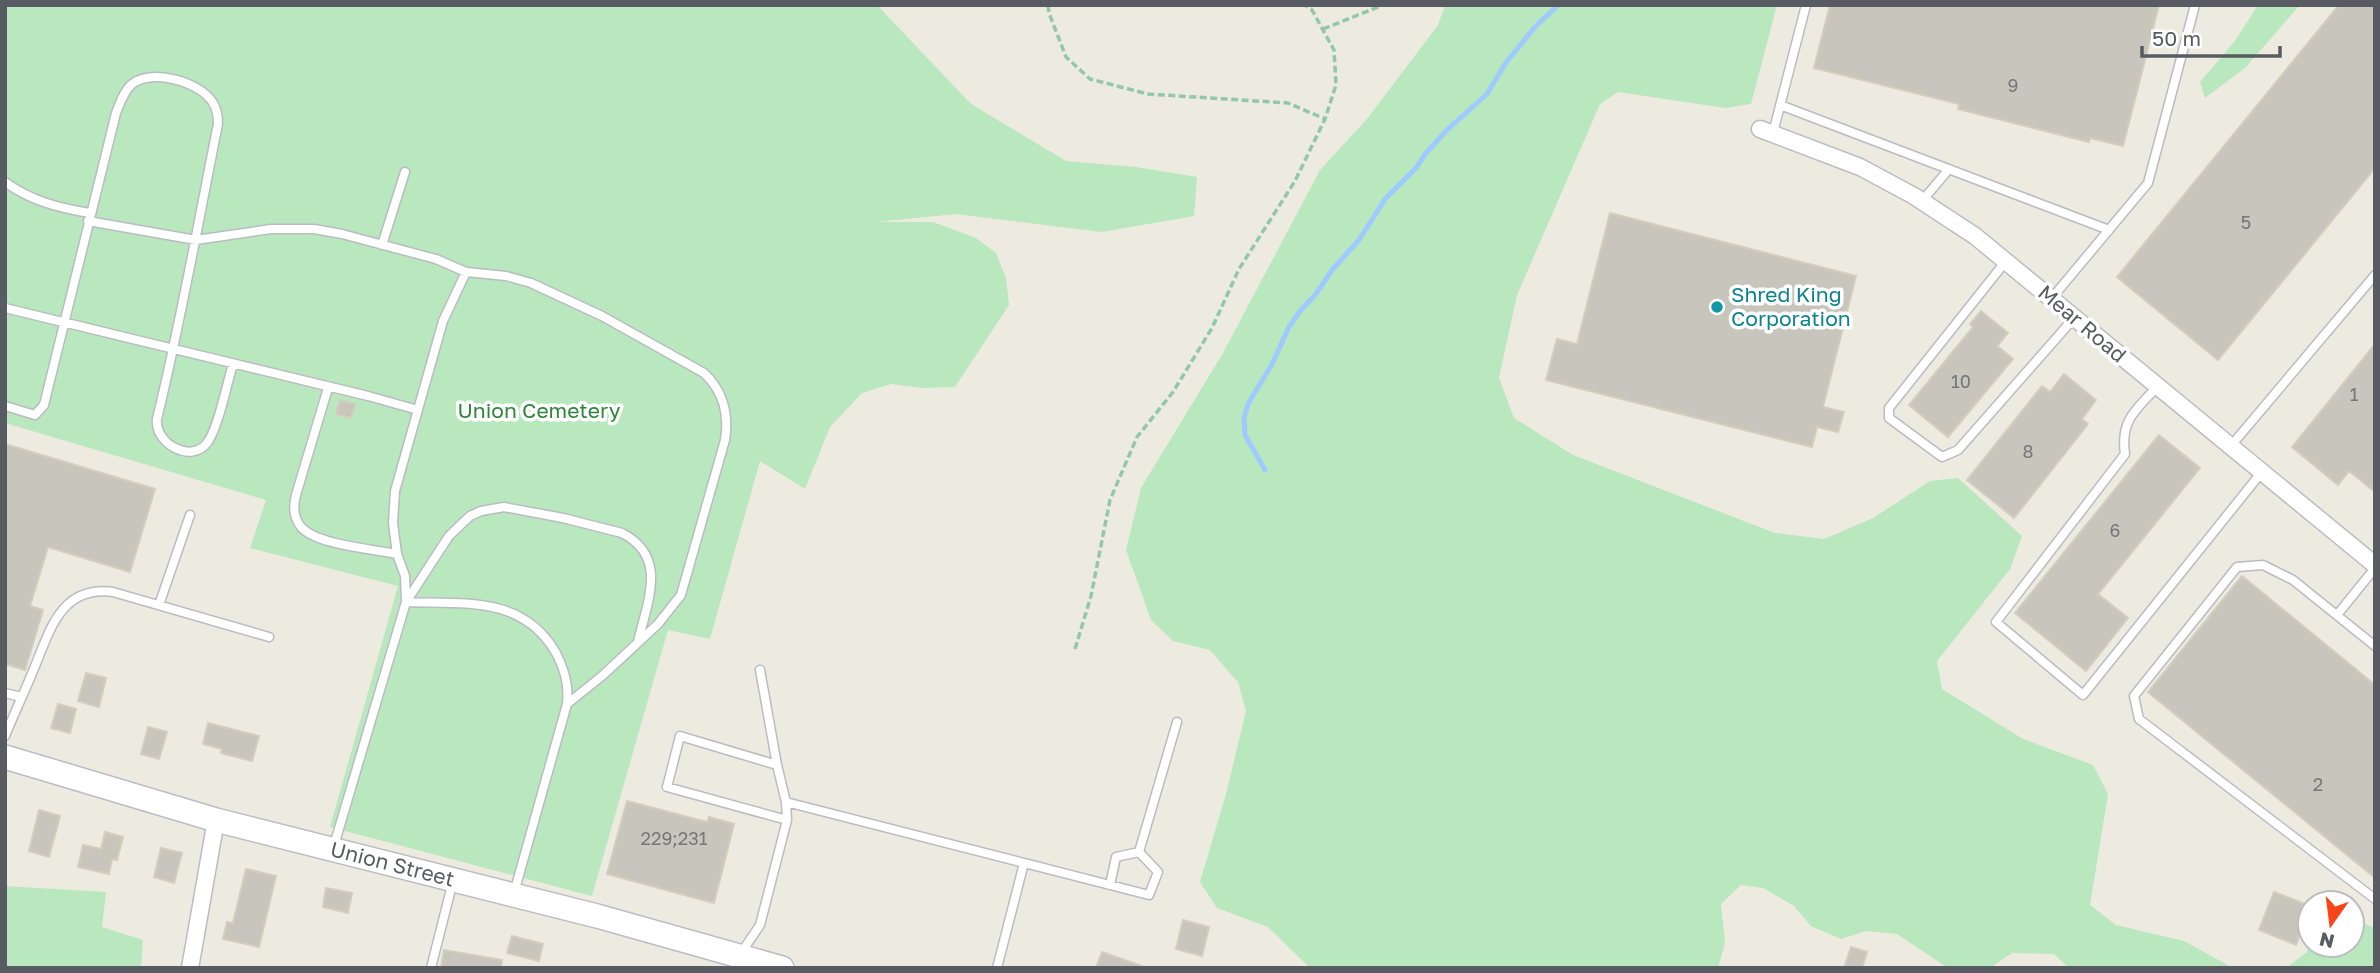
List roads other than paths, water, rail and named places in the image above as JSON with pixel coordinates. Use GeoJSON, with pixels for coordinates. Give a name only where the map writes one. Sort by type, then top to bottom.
{"type":"FeatureCollection","features":[{"type":"Feature","properties":{"kind":"main road","name":"Union Street"},"geometry":{"type":"LineString","coordinates":[[5,757],[216,820],[597,916],[738,962],[782,968]]}},
{"type":"Feature","properties":{"kind":"street","name":"Mear Road"},"geometry":{"type":"LineString","coordinates":[[1766,131],[1860,167],[1922,201],[1975,236],[2375,567]]}},
{"type":"Feature","properties":{"kind":"street"},"geometry":{"type":"LineString","coordinates":[[190,968],[216,820]]}},
{"type":"Feature","properties":{"kind":"lane"},"geometry":{"type":"LineString","coordinates":[[1766,131],[1780,104],[1806,5]]}},
{"type":"Feature","properties":{"kind":"lane"},"geometry":{"type":"LineString","coordinates":[[2052,298],[2148,183],[2195,5]]}},
{"type":"Feature","properties":{"kind":"lane"},"geometry":{"type":"LineString","coordinates":[[5,406],[30,415],[35,415],[42,409],[116,113],[126,91],[133,83],[146,78],[175,80],[202,91],[213,102],[218,114],[196,240],[156,424],[161,439],[184,450],[199,449],[208,442],[233,364]]}},
{"type":"Feature","properties":{"kind":"lane"},"geometry":{"type":"LineString","coordinates":[[1780,104],[2109,230]]}},
{"type":"Feature","properties":{"kind":"lane"},"geometry":{"type":"LineString","coordinates":[[1922,201],[1949,169]]}},
{"type":"Feature","properties":{"kind":"lane"},"geometry":{"type":"LineString","coordinates":[[382,245],[405,172]]}},
{"type":"Feature","properties":{"kind":"lane"},"geometry":{"type":"LineString","coordinates":[[5,182],[52,206],[89,217],[196,240],[298,228],[332,232],[444,261],[466,272],[520,279],[578,305],[695,366],[714,383],[727,417],[725,440],[685,584],[675,605],[602,676],[567,704]]}},
{"type":"Feature","properties":{"kind":"lane"},"geometry":{"type":"LineString","coordinates":[[2006,261],[1889,408],[1889,418],[1942,457],[1958,450],[2075,317]]}},
{"type":"Feature","properties":{"kind":"lane"},"geometry":{"type":"LineString","coordinates":[[406,602],[405,576],[397,554],[393,508],[443,321],[466,272]]}},
{"type":"Feature","properties":{"kind":"lane"},"geometry":{"type":"LineString","coordinates":[[2230,447],[2375,275]]}},
{"type":"Feature","properties":{"kind":"lane"},"geometry":{"type":"LineString","coordinates":[[5,308],[418,410]]}},
{"type":"Feature","properties":{"kind":"lane"},"geometry":{"type":"LineString","coordinates":[[2157,387],[2128,422],[2122,435],[2125,454],[1996,622],[2083,695],[2261,473]]}},
{"type":"Feature","properties":{"kind":"lane"},"geometry":{"type":"LineString","coordinates":[[328,388],[296,495],[294,510],[299,525],[318,537],[397,554]]}},
{"type":"Feature","properties":{"kind":"lane"},"geometry":{"type":"LineString","coordinates":[[333,851],[406,602],[439,549],[470,516],[492,508],[522,509],[622,533],[644,551],[651,567],[652,583],[638,642]]}},
{"type":"Feature","properties":{"kind":"lane"},"geometry":{"type":"LineString","coordinates":[[159,605],[190,515]]}},
{"type":"Feature","properties":{"kind":"lane"},"geometry":{"type":"LineString","coordinates":[[2375,646],[2293,580],[2263,565],[2237,567],[2134,696],[2138,719],[2375,899]]}},
{"type":"Feature","properties":{"kind":"lane"},"geometry":{"type":"LineString","coordinates":[[2337,615],[2375,567]]}},
{"type":"Feature","properties":{"kind":"lane"},"geometry":{"type":"LineString","coordinates":[[5,736],[53,621],[74,600],[93,592],[103,590],[269,637]]}},
{"type":"Feature","properties":{"kind":"lane"},"geometry":{"type":"LineString","coordinates":[[406,602],[496,608],[525,618],[547,637],[568,682],[567,704],[514,895]]}},
{"type":"Feature","properties":{"kind":"lane"},"geometry":{"type":"LineString","coordinates":[[738,962],[760,925],[787,820],[786,802],[760,670]]}},
{"type":"Feature","properties":{"kind":"lane"},"geometry":{"type":"LineString","coordinates":[[5,692],[21,697]]}},
{"type":"Feature","properties":{"kind":"lane"},"geometry":{"type":"LineString","coordinates":[[1139,852],[1177,722]]}},
{"type":"Feature","properties":{"kind":"lane"},"geometry":{"type":"LineString","coordinates":[[778,765],[680,736],[667,787],[787,820]]}},
{"type":"Feature","properties":{"kind":"lane"},"geometry":{"type":"LineString","coordinates":[[786,802],[1149,895],[1158,872],[1139,852]]}},
{"type":"Feature","properties":{"kind":"lane"},"geometry":{"type":"LineString","coordinates":[[1110,885],[1116,857],[1139,852]]}},
{"type":"Feature","properties":{"kind":"lane"},"geometry":{"type":"LineString","coordinates":[[997,968],[1024,863]]}},
{"type":"Feature","properties":{"kind":"lane"},"geometry":{"type":"LineString","coordinates":[[431,968],[453,881]]}},
{"type":"Feature","properties":{"kind":"waterway"},"geometry":{"type":"LineString","coordinates":[[1265,470],[1245,435],[1244,418],[1248,404],[1272,364],[1289,327],[1332,270],[1359,240],[1385,199],[1416,168],[1447,130],[1487,94],[1505,64],[1534,28],[1558,5]]}},
{"type":"Feature","properties":{"kind":"place","name":"Shred King Corporation"},"geometry":{"type":"Point","coordinates":[1717,307]}},
{"type":"Feature","properties":{"kind":"park label","name":"Union Cemetery"},"geometry":{"type":"Point","coordinates":[539,411]}}]}
